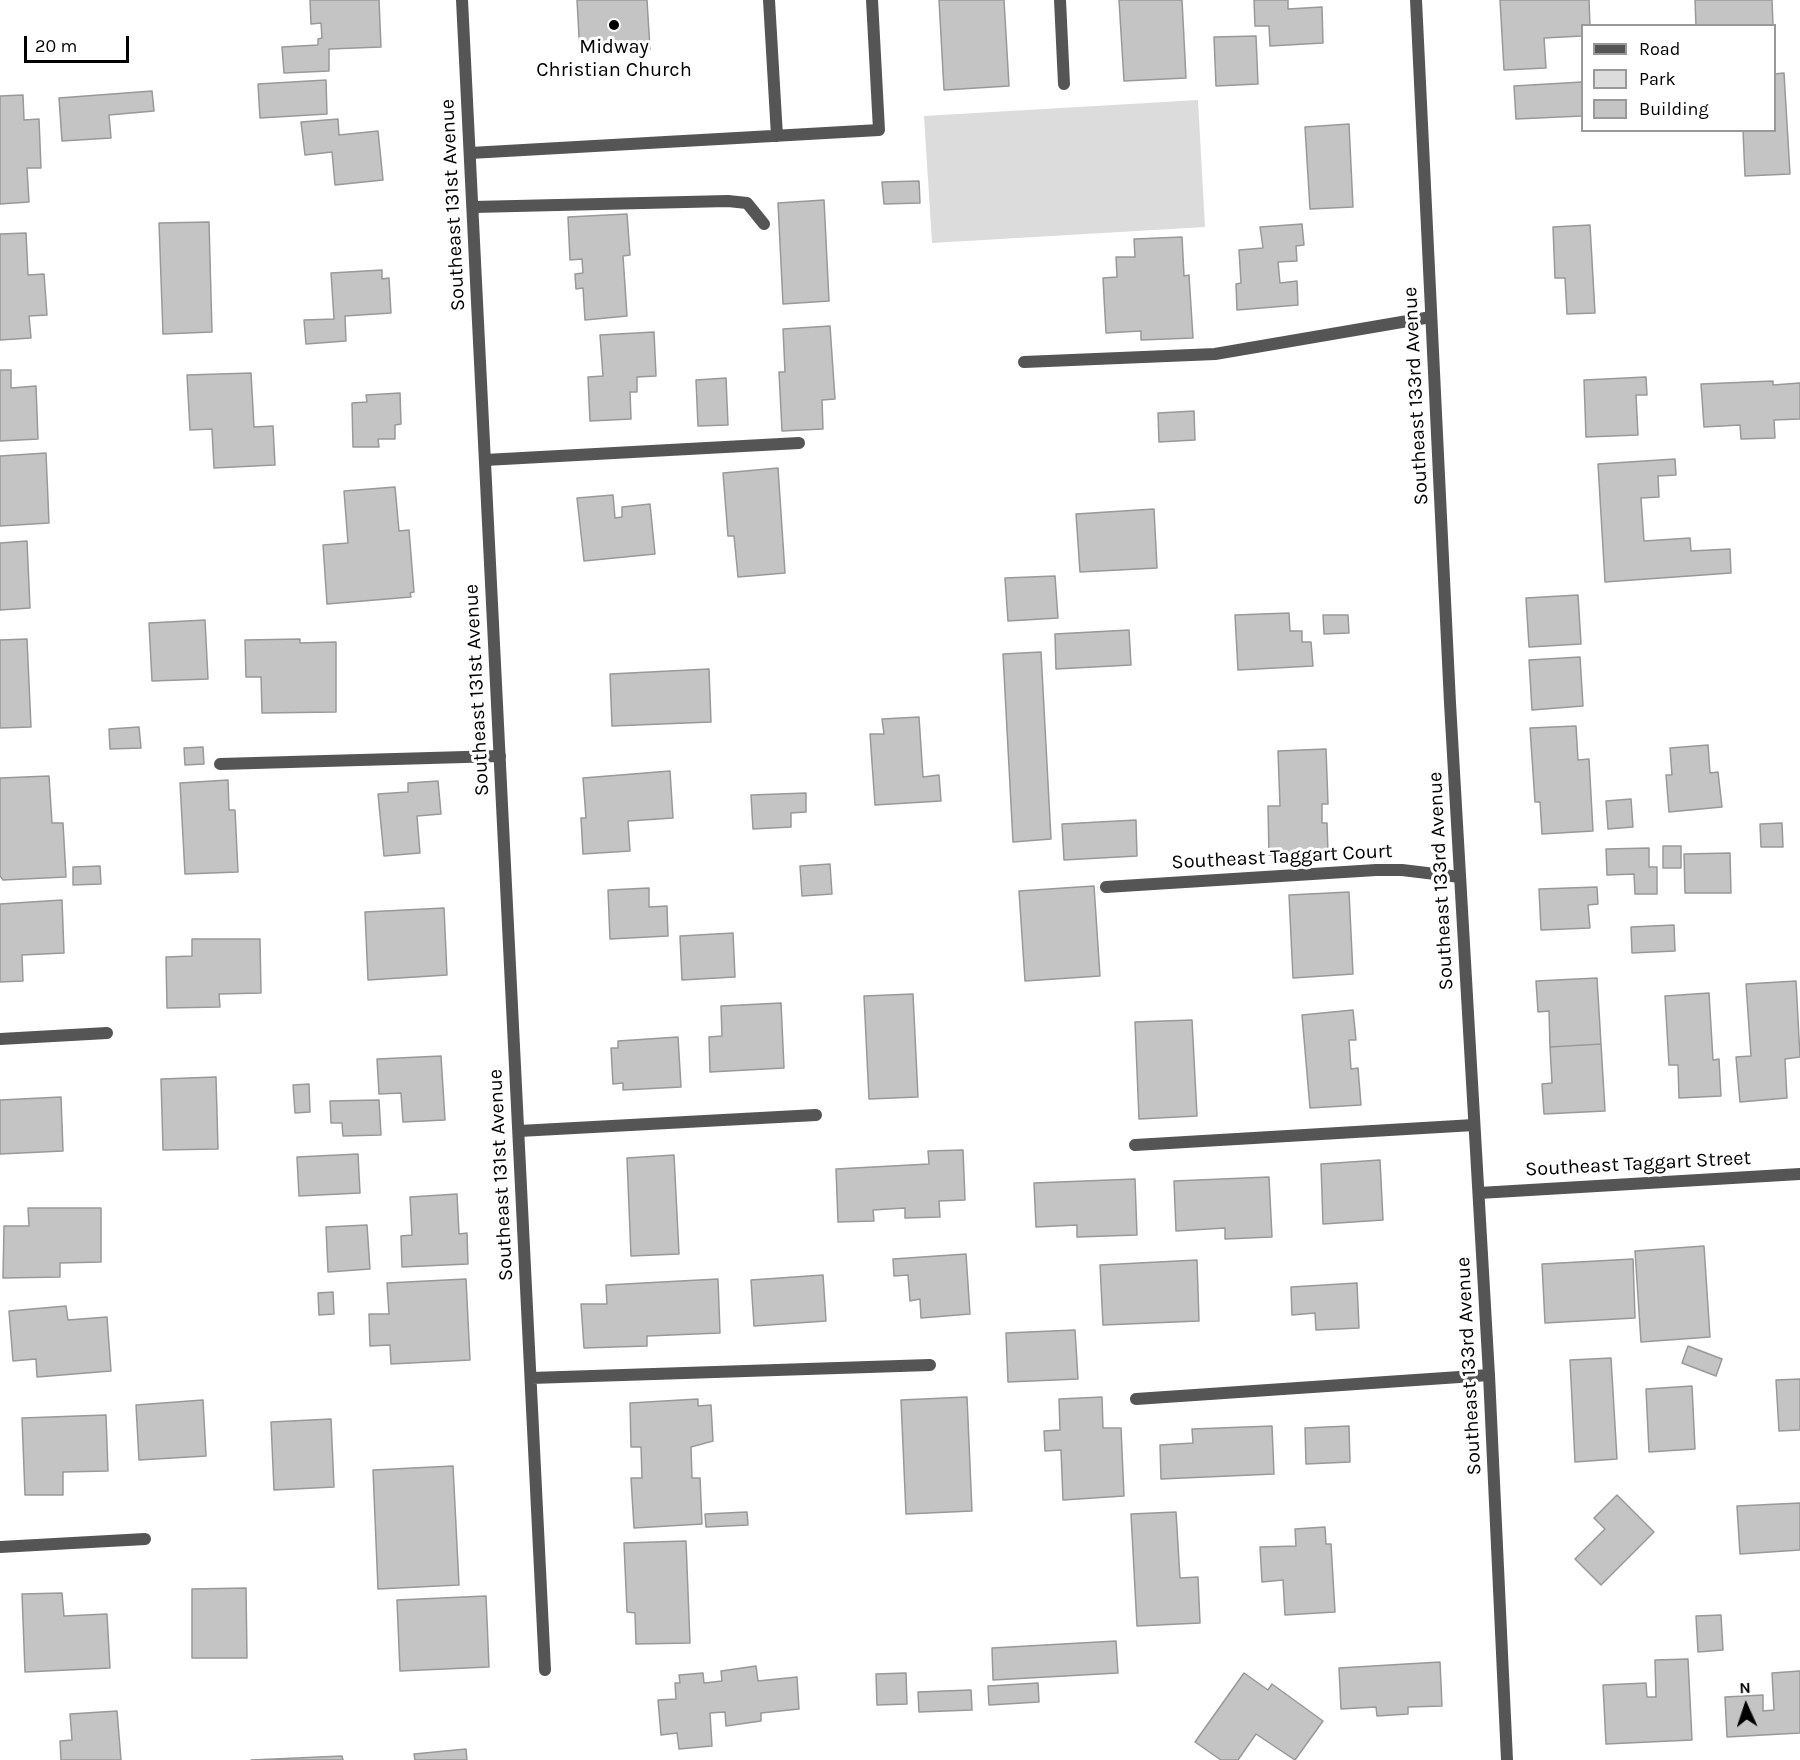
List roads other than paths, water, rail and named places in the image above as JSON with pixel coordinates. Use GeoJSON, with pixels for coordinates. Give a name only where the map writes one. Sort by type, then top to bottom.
{"type":"FeatureCollection","features":[{"type":"Feature","properties":{"kind":"street","name":"Southeast 131st Avenue"},"geometry":{"type":"LineString","coordinates":[[462,0],[546,1670]]}},
{"type":"Feature","properties":{"kind":"street"},"geometry":{"type":"LineString","coordinates":[[769,0],[777,136]]}},
{"type":"Feature","properties":{"kind":"street"},"geometry":{"type":"LineString","coordinates":[[470,153],[879,130],[872,0]]}},
{"type":"Feature","properties":{"kind":"street"},"geometry":{"type":"LineString","coordinates":[[1060,0],[1064,84]]}},
{"type":"Feature","properties":{"kind":"street","name":"Southeast 133rd Avenue"},"geometry":{"type":"LineString","coordinates":[[1416,0],[1460,877],[1489,1375],[1508,1760]]}},
{"type":"Feature","properties":{"kind":"street"},"geometry":{"type":"LineString","coordinates":[[472,207],[747,202],[764,224]]}},
{"type":"Feature","properties":{"kind":"street"},"geometry":{"type":"LineString","coordinates":[[1024,362],[1215,354],[1431,317]]}},
{"type":"Feature","properties":{"kind":"street"},"geometry":{"type":"LineString","coordinates":[[485,460],[799,443]]}},
{"type":"Feature","properties":{"kind":"street"},"geometry":{"type":"LineString","coordinates":[[220,764],[500,756]]}},
{"type":"Feature","properties":{"kind":"street","name":"Southeast Taggart Court"},"geometry":{"type":"LineString","coordinates":[[1106,887],[1376,870],[1402,870],[1460,877]]}},
{"type":"Feature","properties":{"kind":"street"},"geometry":{"type":"LineString","coordinates":[[0,1039],[108,1033]]}},
{"type":"Feature","properties":{"kind":"street"},"geometry":{"type":"LineString","coordinates":[[519,1131],[816,1115]]}},
{"type":"Feature","properties":{"kind":"street"},"geometry":{"type":"LineString","coordinates":[[1135,1145],[1474,1125]]}},
{"type":"Feature","properties":{"kind":"street","name":"Southeast Taggart Street"},"geometry":{"type":"LineString","coordinates":[[1479,1192],[1800,1174]]}},
{"type":"Feature","properties":{"kind":"street"},"geometry":{"type":"LineString","coordinates":[[531,1378],[930,1365]]}},
{"type":"Feature","properties":{"kind":"street"},"geometry":{"type":"LineString","coordinates":[[1136,1399],[1489,1375]]}},
{"type":"Feature","properties":{"kind":"street"},"geometry":{"type":"LineString","coordinates":[[0,1547],[145,1539]]}},
{"type":"Feature","properties":{"kind":"place","name":"Midway Christian Church"},"geometry":{"type":"Point","coordinates":[614,25]}}]}
